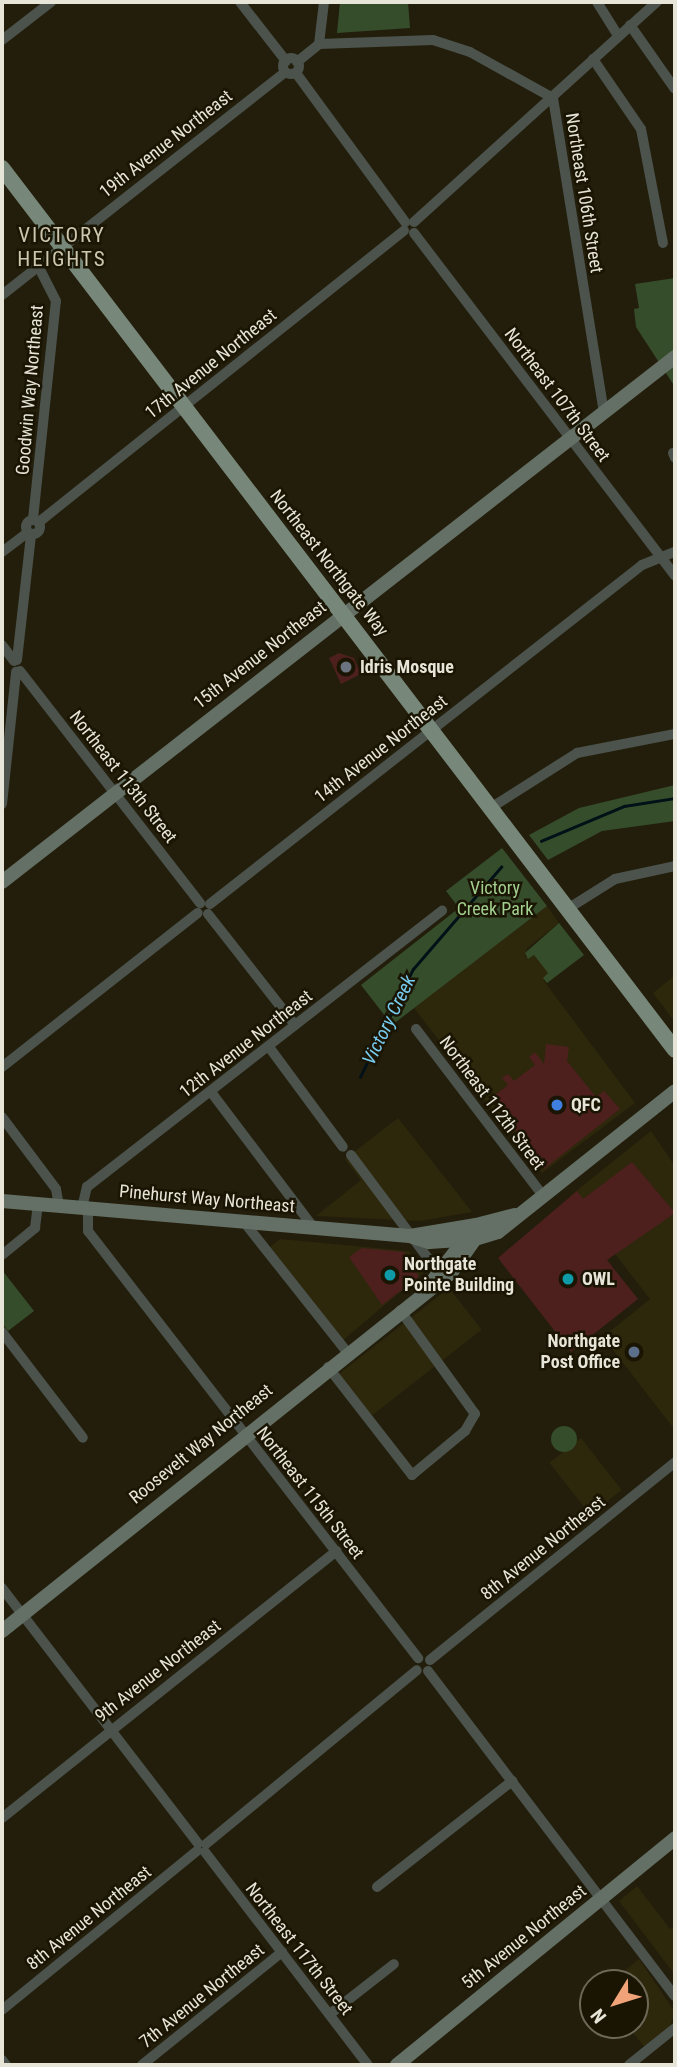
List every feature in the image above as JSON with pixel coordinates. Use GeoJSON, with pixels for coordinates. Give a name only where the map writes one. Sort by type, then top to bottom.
{"type":"FeatureCollection","features":[{"type":"Feature","properties":{"kind":"main road","name":"Northeast Northgate Way"},"geometry":{"type":"LineString","coordinates":[[2,168],[675,1050]]}},
{"type":"Feature","properties":{"kind":"street"},"geometry":{"type":"LineString","coordinates":[[2,40],[51,2]]}},
{"type":"Feature","properties":{"kind":"street","name":"Northeast 107th Street"},"geometry":{"type":"LineString","coordinates":[[240,2],[675,576]]}},
{"type":"Feature","properties":{"kind":"street"},"geometry":{"type":"LineString","coordinates":[[320,44],[324,2]]}},
{"type":"Feature","properties":{"kind":"street"},"geometry":{"type":"LineString","coordinates":[[597,2],[618,36]]}},
{"type":"Feature","properties":{"kind":"street","name":"17th Avenue Northeast"},"geometry":{"type":"LineString","coordinates":[[36,521],[409,227],[657,2]]}},
{"type":"Feature","properties":{"kind":"street"},"geometry":{"type":"LineString","coordinates":[[630,26],[675,89]]}},
{"type":"Feature","properties":{"kind":"street","name":"Northeast 106th Street"},"geometry":{"type":"LineString","coordinates":[[320,44],[433,40],[470,52],[553,98],[604,413]]}},
{"type":"Feature","properties":{"kind":"street","name":"19th Avenue Northeast"},"geometry":{"type":"LineString","coordinates":[[2,295],[320,44]]}},
{"type":"Feature","properties":{"kind":"street"},"geometry":{"type":"LineString","coordinates":[[593,59],[641,129],[663,243]]}},
{"type":"Feature","properties":{"kind":"street","name":"Goodwin Way Northeast"},"geometry":{"type":"LineString","coordinates":[[36,521],[57,301],[38,267]]}},
{"type":"Feature","properties":{"kind":"street","name":"15th Avenue Northeast"},"geometry":{"type":"LineString","coordinates":[[2,882],[675,357]]}},
{"type":"Feature","properties":{"kind":"street"},"geometry":{"type":"LineString","coordinates":[[2,804],[29,535],[36,521]]}},
{"type":"Feature","properties":{"kind":"street"},"geometry":{"type":"LineString","coordinates":[[2,552],[29,535]]}},
{"type":"Feature","properties":{"kind":"street","name":"14th Avenue Northeast"},"geometry":{"type":"LineString","coordinates":[[2,1067],[642,565],[675,552]]}},
{"type":"Feature","properties":{"kind":"street","name":"Northeast 113th Street"},"geometry":{"type":"LineString","coordinates":[[2,645],[295,1025]]}},
{"type":"Feature","properties":{"kind":"street"},"geometry":{"type":"LineString","coordinates":[[492,807],[569,756],[675,734]]}},
{"type":"Feature","properties":{"kind":"street"},"geometry":{"type":"LineString","coordinates":[[569,908],[615,878],[675,866]]}},
{"type":"Feature","properties":{"kind":"street","name":"12th Avenue Northeast"},"geometry":{"type":"LineString","coordinates":[[85,1209],[87,1187],[442,911]]}},
{"type":"Feature","properties":{"kind":"street","name":"Northeast 112th Street"},"geometry":{"type":"LineString","coordinates":[[416,1029],[543,1196]]}},
{"type":"Feature","properties":{"kind":"street"},"geometry":{"type":"LineString","coordinates":[[269,1047],[343,1147]]}},
{"type":"Feature","properties":{"kind":"street"},"geometry":{"type":"LineString","coordinates":[[470,1235],[516,1215],[675,1091]]}},
{"type":"Feature","properties":{"kind":"street"},"geometry":{"type":"LineString","coordinates":[[211,1092],[313,1227]]}},
{"type":"Feature","properties":{"kind":"street"},"geometry":{"type":"LineString","coordinates":[[2,1117],[55,1187],[59,1206]]}},
{"type":"Feature","properties":{"kind":"street"},"geometry":{"type":"LineString","coordinates":[[351,1155],[439,1273]]}},
{"type":"Feature","properties":{"kind":"street","name":"Pinehurst Way Northeast"},"geometry":{"type":"LineString","coordinates":[[2,1200],[410,1236],[470,1235]]}},
{"type":"Feature","properties":{"kind":"street"},"geometry":{"type":"LineString","coordinates":[[2,1255],[35,1228],[38,1205]]}},
{"type":"Feature","properties":{"kind":"street","name":"Northeast 115th Street"},"geometry":{"type":"LineString","coordinates":[[85,1209],[88,1231],[418,1658]]}},
{"type":"Feature","properties":{"kind":"street"},"geometry":{"type":"LineString","coordinates":[[244,1222],[347,1352]]}},
{"type":"Feature","properties":{"kind":"street","name":"Pinehurst Way Northeast"},"geometry":{"type":"LineString","coordinates":[[410,1236],[470,1235]]}},
{"type":"Feature","properties":{"kind":"street","name":"Roosevelt Way Northeast"},"geometry":{"type":"LineString","coordinates":[[426,1289],[470,1235]]}},
{"type":"Feature","properties":{"kind":"street","name":"Roosevelt Way Northeast"},"geometry":{"type":"LineString","coordinates":[[2,1632],[245,1433],[426,1289],[451,1273],[470,1235]]}},
{"type":"Feature","properties":{"kind":"street"},"geometry":{"type":"LineString","coordinates":[[328,1367],[412,1475],[473,1419],[473,1406],[400,1310]]}},
{"type":"Feature","properties":{"kind":"street"},"geometry":{"type":"LineString","coordinates":[[2,1332],[83,1438]]}},
{"type":"Feature","properties":{"kind":"street","name":"8th Avenue Northeast"},"geometry":{"type":"LineString","coordinates":[[430,1660],[675,1462]]}},
{"type":"Feature","properties":{"kind":"street","name":"9th Avenue Northeast"},"geometry":{"type":"LineString","coordinates":[[2,1818],[336,1551]]}},
{"type":"Feature","properties":{"kind":"street","name":"Northeast 117th Street"},"geometry":{"type":"LineString","coordinates":[[2,1588],[368,2065]]}},
{"type":"Feature","properties":{"kind":"street"},"geometry":{"type":"LineString","coordinates":[[428,1671],[430,1660],[418,1658],[417,1670],[428,1671],[675,1996]]}},
{"type":"Feature","properties":{"kind":"street","name":"8th Avenue Northeast"},"geometry":{"type":"LineString","coordinates":[[2,2010],[417,1670]]}},
{"type":"Feature","properties":{"kind":"street"},"geometry":{"type":"LineString","coordinates":[[377,1887],[512,1781]]}},
{"type":"Feature","properties":{"kind":"street","name":"5th Avenue Northeast"},"geometry":{"type":"LineString","coordinates":[[397,2065],[675,1838]]}},
{"type":"Feature","properties":{"kind":"street","name":"7th Avenue Northeast"},"geometry":{"type":"LineString","coordinates":[[142,2065],[282,1952]]}},
{"type":"Feature","properties":{"kind":"street"},"geometry":{"type":"LineString","coordinates":[[330,2014],[394,1964]]}},
{"type":"Feature","properties":{"kind":"street"},"geometry":{"type":"LineString","coordinates":[[629,2065],[675,2028]]}},
{"type":"Feature","properties":{"kind":"street"},"geometry":{"type":"LineString","coordinates":[[2,2060],[6,2065]]}},
{"type":"Feature","properties":{"kind":"shaded area"},"geometry":{"type":"Polygon","coordinates":[[[547,906],[559,923],[527,948],[525,957],[534,955],[548,973],[544,981],[635,1103],[542,1173],[414,1008],[547,906]]]}},
{"type":"Feature","properties":{"kind":"shaded area"},"geometry":{"type":"Polygon","coordinates":[[[675,975],[675,1022],[653,993],[675,975]]]}},
{"type":"Feature","properties":{"kind":"shaded area"},"geometry":{"type":"Polygon","coordinates":[[[398,1118],[472,1212],[420,1221],[316,1216],[361,1180],[345,1159],[398,1118]]]}},
{"type":"Feature","properties":{"kind":"shaded area"},"geometry":{"type":"Polygon","coordinates":[[[651,1131],[675,1166],[675,1430],[603,1337],[650,1299],[570,1196],[651,1131]]]}},
{"type":"Feature","properties":{"kind":"shaded area"},"geometry":{"type":"Polygon","coordinates":[[[280,1239],[409,1251],[425,1271],[342,1341],[269,1248],[280,1239]]]}},
{"type":"Feature","properties":{"kind":"shaded area"},"geometry":{"type":"Polygon","coordinates":[[[449,1288],[482,1330],[367,1419],[335,1377],[449,1288]]]}},
{"type":"Feature","properties":{"kind":"shaded area"},"geometry":{"type":"Polygon","coordinates":[[[581,1438],[622,1490],[590,1515],[549,1463],[581,1438]]]}},
{"type":"Feature","properties":{"kind":"shaded area"},"geometry":{"type":"Polygon","coordinates":[[[637,1886],[670,1929],[675,1926],[675,1975],[619,1901],[637,1886]]]}},
{"type":"Feature","properties":{"kind":"shaded area"},"geometry":{"type":"Polygon","coordinates":[[[639,1959],[646,1969],[627,1969],[639,1959]]]}},
{"type":"Feature","properties":{"kind":"shaded area"},"geometry":{"type":"Polygon","coordinates":[[[649,1974],[675,2012],[669,2029],[645,2048],[638,2039],[649,2039],[649,1974]]]}},
{"type":"Feature","properties":{"kind":"green space"},"geometry":{"type":"Polygon","coordinates":[[[340,2],[408,2],[410,28],[337,33],[340,2]]]}},
{"type":"Feature","properties":{"kind":"green space"},"geometry":{"type":"Polygon","coordinates":[[[675,278],[675,387],[636,327],[634,309],[639,308],[635,284],[675,278]]]}},
{"type":"Feature","properties":{"kind":"green space"},"geometry":{"type":"Polygon","coordinates":[[[675,785],[675,821],[602,831],[548,860],[529,835],[579,808],[675,785]]]}},
{"type":"Feature","properties":{"kind":"green space","name":"Victory Creek Park"},"geometry":{"type":"Polygon","coordinates":[[[502,848],[547,906],[392,1025],[361,985],[459,908],[446,891],[502,848]]]}},
{"type":"Feature","properties":{"kind":"green space"},"geometry":{"type":"Polygon","coordinates":[[[559,923],[584,955],[547,983],[543,978],[548,973],[534,955],[528,959],[525,953],[559,923]]]}},
{"type":"Feature","properties":{"kind":"green space"},"geometry":{"type":"Polygon","coordinates":[[[2,1270],[34,1311],[8,1331],[2,1323],[2,1270]]]}},
{"type":"Feature","properties":{"kind":"green space"},"geometry":{"type":"Polygon","coordinates":[[[564,1426],[573,1430],[577,1439],[573,1448],[564,1452],[555,1448],[551,1439],[555,1430],[564,1426]]]}},
{"type":"Feature","properties":{"kind":"building","name":"Idris Mosque"},"geometry":{"type":"Polygon","coordinates":[[[339,653],[354,658],[361,674],[341,684],[329,658],[339,653]]]}},
{"type":"Feature","properties":{"kind":"building","name":"QFC"},"geometry":{"type":"Polygon","coordinates":[[[546,1044],[569,1047],[567,1061],[596,1097],[604,1091],[620,1109],[544,1169],[491,1098],[508,1085],[502,1078],[508,1074],[514,1081],[535,1065],[529,1057],[535,1052],[544,1064],[546,1044]]]}},
{"type":"Feature","properties":{"kind":"building","name":"OWL"},"geometry":{"type":"Polygon","coordinates":[[[632,1162],[675,1213],[607,1260],[638,1299],[571,1352],[498,1258],[577,1191],[583,1199],[632,1162]]]}},
{"type":"Feature","properties":{"kind":"building","name":"Northgate Pointe Building"},"geometry":{"type":"Polygon","coordinates":[[[362,1248],[404,1252],[419,1277],[382,1305],[349,1257],[362,1248]]]}},
{"type":"Feature","properties":{"kind":"waterway","name":"Victory Creek"},"geometry":{"type":"LineString","coordinates":[[541,841],[624,806],[675,798]]}},
{"type":"Feature","properties":{"kind":"waterway","name":"Victory Creek"},"geometry":{"type":"LineString","coordinates":[[360,1077],[413,969],[501,867]]}},
{"type":"Feature","properties":{"kind":"place","name":"Idris Mosque"},"geometry":{"type":"Point","coordinates":[346,667]}},
{"type":"Feature","properties":{"kind":"place","name":"QFC"},"geometry":{"type":"Point","coordinates":[557,1105]}},
{"type":"Feature","properties":{"kind":"place","name":"Northgate Pointe Building"},"geometry":{"type":"Point","coordinates":[390,1275]}},
{"type":"Feature","properties":{"kind":"place","name":"OWL"},"geometry":{"type":"Point","coordinates":[568,1279]}},
{"type":"Feature","properties":{"kind":"place","name":"Northgate Post Office"},"geometry":{"type":"Point","coordinates":[634,1352]}},
{"type":"Feature","properties":{"kind":"district","name":"VICTORY HEIGHTS"},"geometry":{"type":"Point","coordinates":[62,247]}}]}
